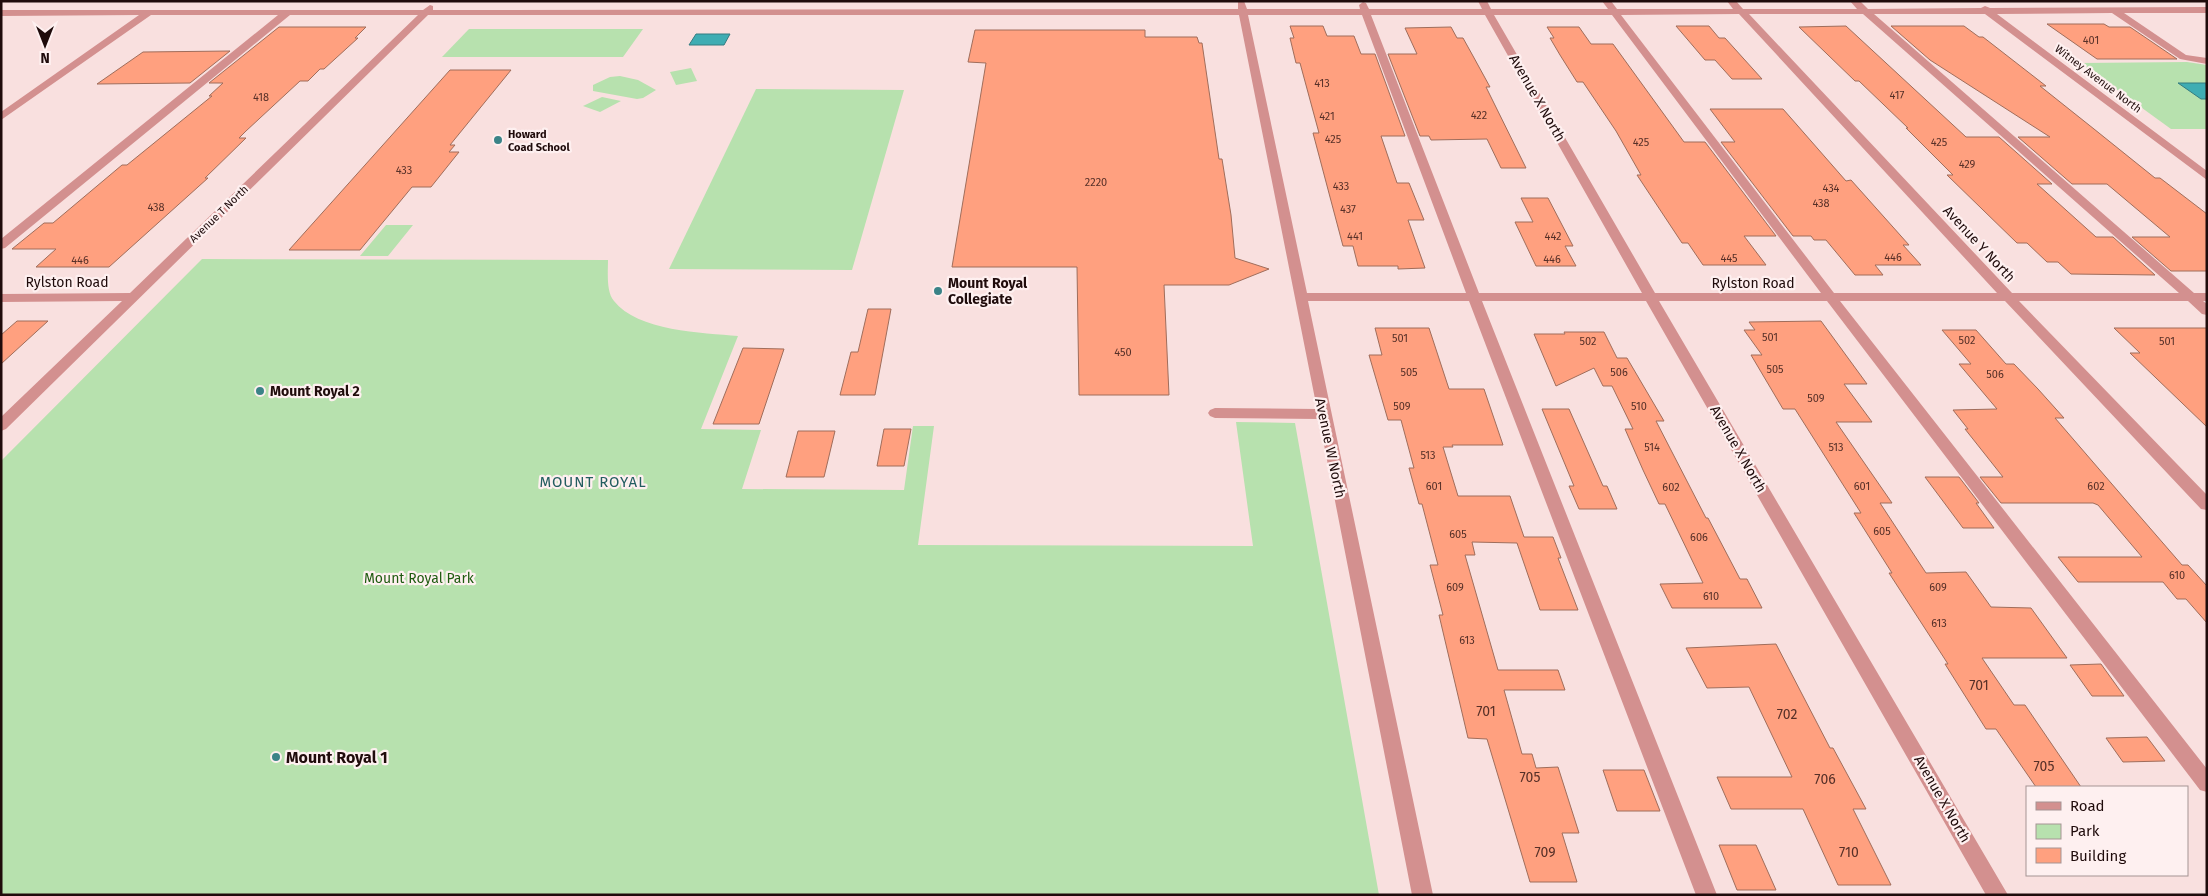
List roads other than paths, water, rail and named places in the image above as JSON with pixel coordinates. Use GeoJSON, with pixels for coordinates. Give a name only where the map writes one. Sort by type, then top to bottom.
{"type":"FeatureCollection","features":[{"type":"Feature","properties":{"kind":"street","name":"Avenue T North"},"geometry":{"type":"LineString","coordinates":[[1,426],[436,1]]}},
{"type":"Feature","properties":{"kind":"street"},"geometry":{"type":"LineString","coordinates":[[556,11],[564,1]]}},
{"type":"Feature","properties":{"kind":"street"},"geometry":{"type":"LineString","coordinates":[[832,12],[836,1]]}},
{"type":"Feature","properties":{"kind":"street"},"geometry":{"type":"LineString","coordinates":[[966,11],[968,1]]}},
{"type":"Feature","properties":{"kind":"street"},"geometry":{"type":"LineString","coordinates":[[1606,1],[1830,298],[2207,784]]}},
{"type":"Feature","properties":{"kind":"street","name":"Avenue Y North"},"geometry":{"type":"LineString","coordinates":[[1731,1],[2009,298],[2207,505]]}},
{"type":"Feature","properties":{"kind":"street"},"geometry":{"type":"LineString","coordinates":[[1854,1],[2207,311]]}},
{"type":"Feature","properties":{"kind":"street","name":"Witney Avenue North"},"geometry":{"type":"LineString","coordinates":[[1974,1],[2207,177]]}},
{"type":"Feature","properties":{"kind":"street"},"geometry":{"type":"LineString","coordinates":[[2100,1],[2183,57],[2207,61]]}},
{"type":"Feature","properties":{"kind":"street"},"geometry":{"type":"LineString","coordinates":[[698,11],[703,2]]}},
{"type":"Feature","properties":{"kind":"street"},"geometry":{"type":"LineString","coordinates":[[1,13],[832,12],[966,11],[1102,6],[1485,6],[1615,13],[2207,10]]}},
{"type":"Feature","properties":{"kind":"street","name":"Avenue W North"},"geometry":{"type":"LineString","coordinates":[[1242,6],[1323,414],[1423,895]]}},
{"type":"Feature","properties":{"kind":"street"},"geometry":{"type":"LineString","coordinates":[[1364,6],[1474,297],[1707,895]]}},
{"type":"Feature","properties":{"kind":"street","name":"Avenue X North"},"geometry":{"type":"LineString","coordinates":[[1485,6],[1650,298],[1998,895]]}},
{"type":"Feature","properties":{"kind":"street"},"geometry":{"type":"LineString","coordinates":[[1,117],[150,12]]}},
{"type":"Feature","properties":{"kind":"street"},"geometry":{"type":"LineString","coordinates":[[1,245],[288,12]]}},
{"type":"Feature","properties":{"kind":"street"},"geometry":{"type":"LineString","coordinates":[[1,20],[13,13]]}},
{"type":"Feature","properties":{"kind":"street","name":"Rylston Road"},"geometry":{"type":"LineString","coordinates":[[1,298],[133,297]]}},
{"type":"Feature","properties":{"kind":"street","name":"Rylston Road"},"geometry":{"type":"LineString","coordinates":[[1300,297],[2207,297]]}},
{"type":"Feature","properties":{"kind":"street"},"geometry":{"type":"LineString","coordinates":[[1215,413],[1323,414]]}},
{"type":"Feature","properties":{"kind":"water"},"geometry":{"type":"Polygon","coordinates":[[[696,34],[730,34],[724,45],[689,45],[696,34]]]}},
{"type":"Feature","properties":{"kind":"water"},"geometry":{"type":"Polygon","coordinates":[[[2178,83],[2206,83],[2207,99],[2201,99],[2178,83]]]}},
{"type":"Feature","properties":{"kind":"place","name":"Howard Coad School"},"geometry":{"type":"Point","coordinates":[498,140]}},
{"type":"Feature","properties":{"kind":"place","name":"Mount Royal Collegiate"},"geometry":{"type":"Point","coordinates":[938,291]}},
{"type":"Feature","properties":{"kind":"place","name":"Mount Royal 2"},"geometry":{"type":"Point","coordinates":[260,391]}},
{"type":"Feature","properties":{"kind":"place","name":"Mount Royal 1"},"geometry":{"type":"Point","coordinates":[276,757]}},
{"type":"Feature","properties":{"kind":"district","name":"MOUNT ROYAL"},"geometry":{"type":"Point","coordinates":[593,482]}},
{"type":"Feature","properties":{"kind":"park label","name":"Mount Royal Park"},"geometry":{"type":"Point","coordinates":[419,578]}}]}
